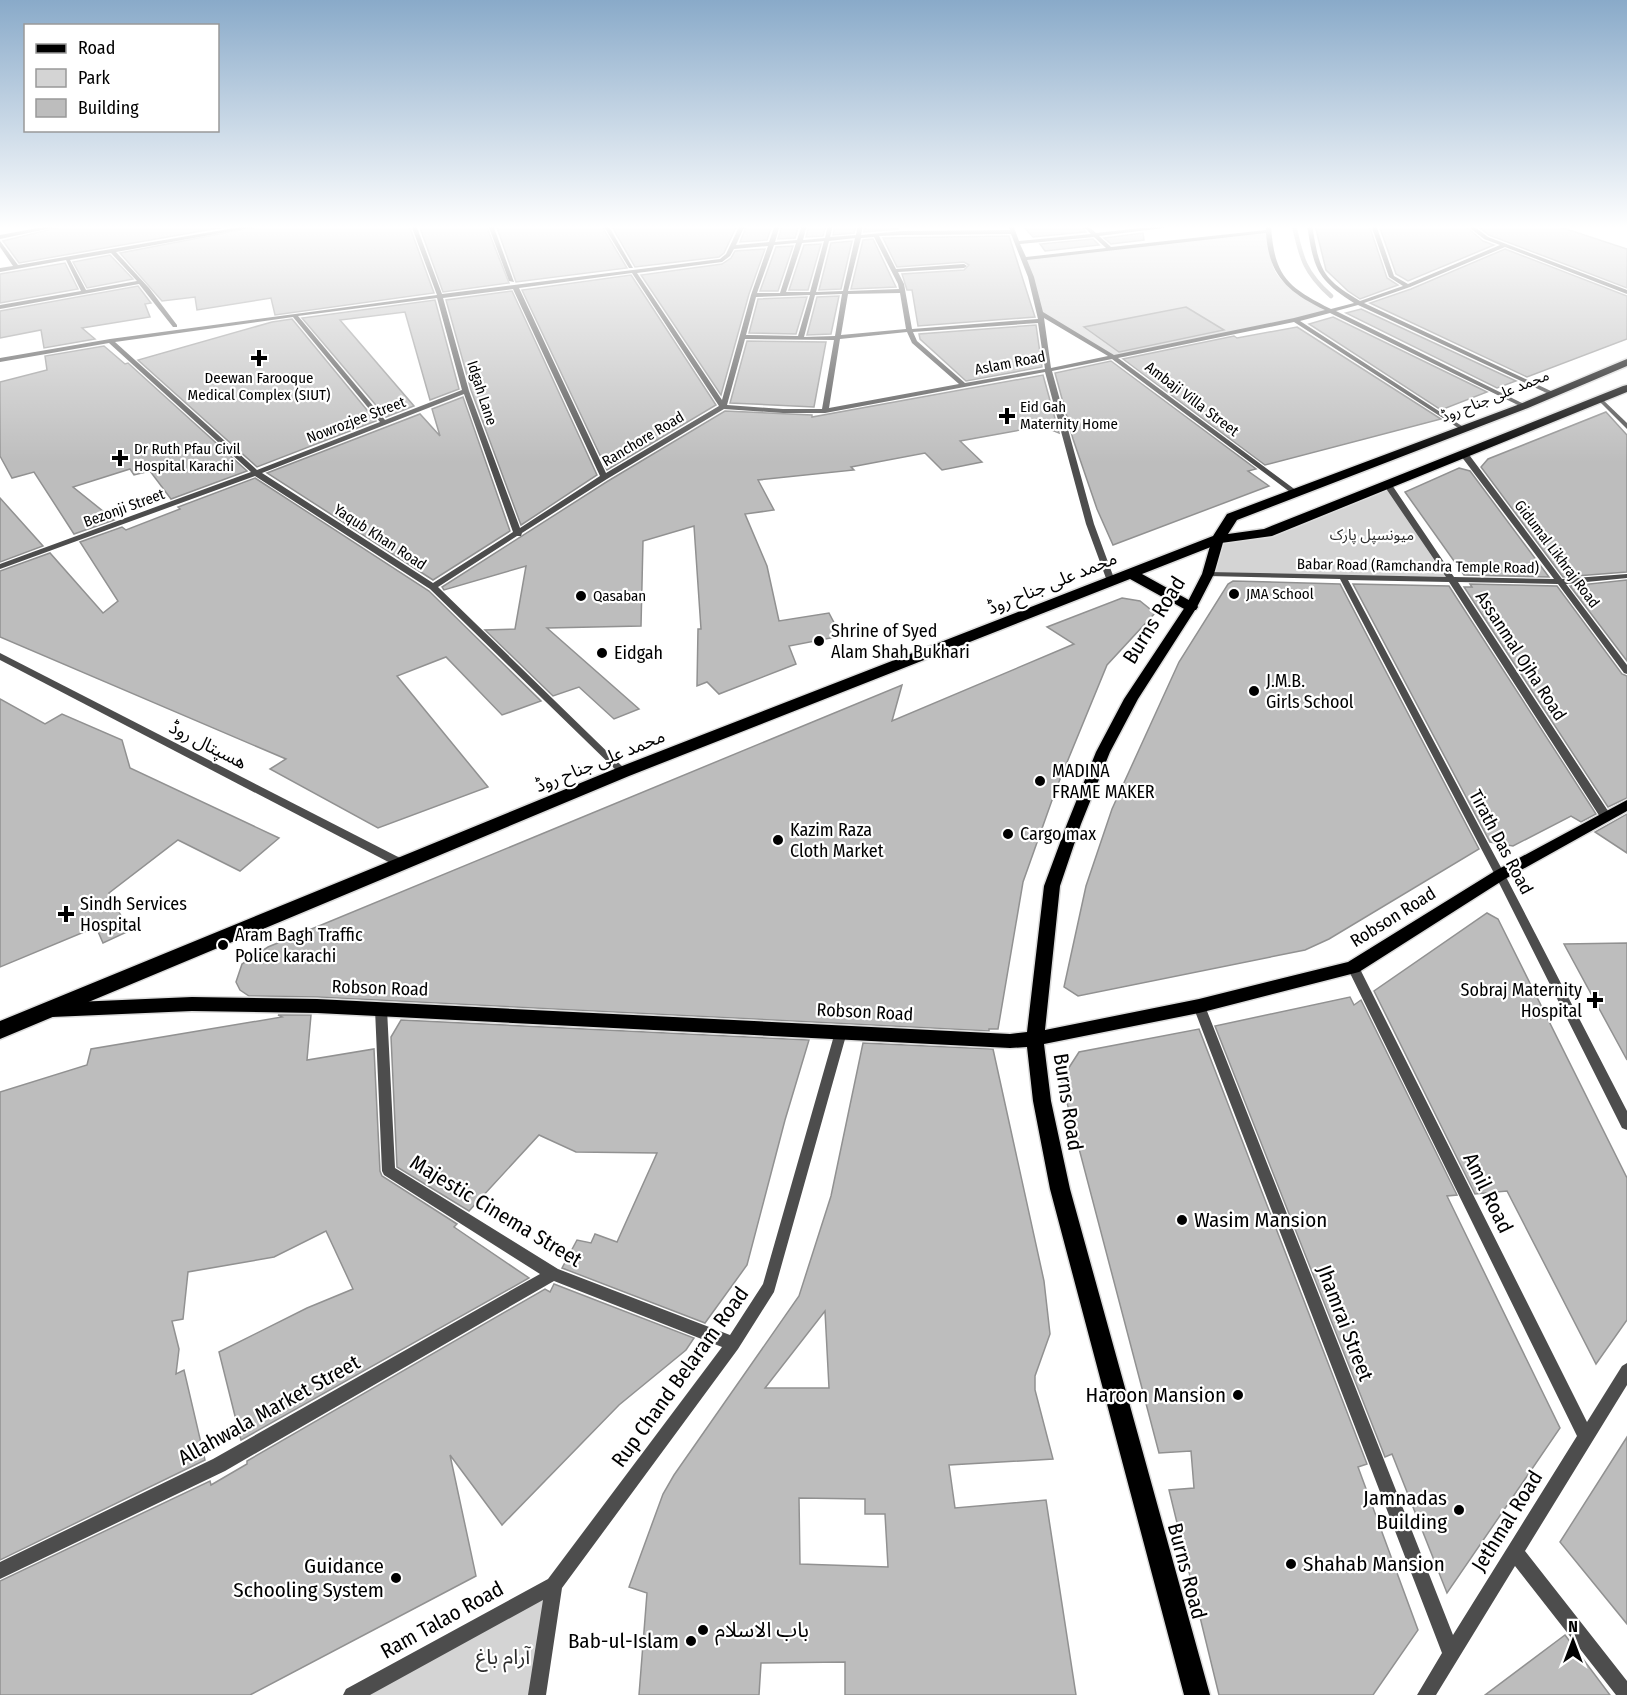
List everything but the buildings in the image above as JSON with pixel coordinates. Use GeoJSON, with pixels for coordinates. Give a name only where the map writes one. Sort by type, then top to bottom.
{"type":"FeatureCollection","features":[{"type":"Feature","properties":{"kind":"highway","name":"محمد علی جناح روڈ"},"geometry":{"type":"LineString","coordinates":[[1218,539],[1232,517],[1524,406],[1627,362]]}},
{"type":"Feature","properties":{"kind":"highway","name":"محمد علی جناح روڈ"},"geometry":{"type":"LineString","coordinates":[[0,1030],[623,772],[1218,539],[1267,532],[1627,388]]}},
{"type":"Feature","properties":{"kind":"highway"},"geometry":{"type":"LineString","coordinates":[[1130,573],[1191,607]]}},
{"type":"Feature","properties":{"kind":"main road","name":"Burns Road"},"geometry":{"type":"LineString","coordinates":[[1197,1695],[1060,1189],[1042,1101],[1035,1039],[1052,886],[1074,824],[1103,752],[1127,708],[1191,607],[1208,574],[1218,539]]}},
{"type":"Feature","properties":{"kind":"main road","name":"Robson Road"},"geometry":{"type":"LineString","coordinates":[[50,1010],[192,1004],[381,1009],[1010,1041],[1035,1039],[1199,1006],[1353,967],[1500,875],[1627,805]]}},
{"type":"Feature","properties":{"kind":"street"},"geometry":{"type":"LineString","coordinates":[[0,307],[16,304]]}},
{"type":"Feature","properties":{"kind":"street"},"geometry":{"type":"LineString","coordinates":[[158,304],[175,326]]}},
{"type":"Feature","properties":{"kind":"street"},"geometry":{"type":"LineString","coordinates":[[0,355],[175,326],[350,304]]}},
{"type":"Feature","properties":{"kind":"street"},"geometry":{"type":"LineString","coordinates":[[0,360],[110,341],[365,304]]}},
{"type":"Feature","properties":{"kind":"street","name":"Idgah Lane"},"geometry":{"type":"LineString","coordinates":[[441,304],[466,391],[518,534]]}},
{"type":"Feature","properties":{"kind":"street"},"geometry":{"type":"LineString","coordinates":[[523,304],[604,477]]}},
{"type":"Feature","properties":{"kind":"street"},"geometry":{"type":"LineString","coordinates":[[655,304],[723,407]]}},
{"type":"Feature","properties":{"kind":"street"},"geometry":{"type":"LineString","coordinates":[[723,407],[751,304]]}},
{"type":"Feature","properties":{"kind":"street"},"geometry":{"type":"LineString","coordinates":[[801,338],[808,304]]}},
{"type":"Feature","properties":{"kind":"street"},"geometry":{"type":"LineString","coordinates":[[825,411],[844,304]]}},
{"type":"Feature","properties":{"kind":"street"},"geometry":{"type":"LineString","coordinates":[[904,304],[909,330],[914,342],[963,385]]}},
{"type":"Feature","properties":{"kind":"street"},"geometry":{"type":"LineString","coordinates":[[1037,304],[1048,370],[1090,524],[1111,581]]}},
{"type":"Feature","properties":{"kind":"street"},"geometry":{"type":"LineString","coordinates":[[1317,304],[1524,406]]}},
{"type":"Feature","properties":{"kind":"street","name":"Aslam Road"},"geometry":{"type":"LineString","coordinates":[[723,407],[825,411],[1048,370],[1295,320],[1355,304]]}},
{"type":"Feature","properties":{"kind":"street"},"geometry":{"type":"LineString","coordinates":[[1361,304],[1551,393]]}},
{"type":"Feature","properties":{"kind":"street"},"geometry":{"type":"LineString","coordinates":[[294,315],[384,423]]}},
{"type":"Feature","properties":{"kind":"street"},"geometry":{"type":"LineString","coordinates":[[742,337],[839,338],[1040,317]]}},
{"type":"Feature","properties":{"kind":"street","name":"Ambaji Villa Street"},"geometry":{"type":"LineString","coordinates":[[1040,317],[1112,357],[1294,493]]}},
{"type":"Feature","properties":{"kind":"street"},"geometry":{"type":"LineString","coordinates":[[1295,320],[1463,429]]}},
{"type":"Feature","properties":{"kind":"street","name":"Yaqub Khan Road"},"geometry":{"type":"LineString","coordinates":[[110,341],[256,473],[433,587],[623,772]]}},
{"type":"Feature","properties":{"kind":"street","name":"Nowrozjee Street"},"geometry":{"type":"LineString","coordinates":[[256,473],[466,391]]}},
{"type":"Feature","properties":{"kind":"street"},"geometry":{"type":"LineString","coordinates":[[1600,399],[1627,427]]}},
{"type":"Feature","properties":{"kind":"street","name":"Ranchore Road"},"geometry":{"type":"LineString","coordinates":[[433,587],[604,477],[723,407]]}},
{"type":"Feature","properties":{"kind":"street","name":"Gidumal Likhraj Road"},"geometry":{"type":"LineString","coordinates":[[1464,454],[1627,670]]}},
{"type":"Feature","properties":{"kind":"street","name":"Bezonji Street"},"geometry":{"type":"LineString","coordinates":[[0,567],[256,473]]}},
{"type":"Feature","properties":{"kind":"street","name":"Assanmal Ojha Road"},"geometry":{"type":"LineString","coordinates":[[1387,484],[1453,581],[1606,817]]}},
{"type":"Feature","properties":{"kind":"street","name":"Babar Road (Ramchandra Temple Road)"},"geometry":{"type":"LineString","coordinates":[[1208,574],[1562,582],[1627,576]]}},
{"type":"Feature","properties":{"kind":"street","name":"Tirath Das Road"},"geometry":{"type":"LineString","coordinates":[[1343,578],[1500,875],[1627,1124]]}},
{"type":"Feature","properties":{"kind":"street","name":"ھسپتال روڈ"},"geometry":{"type":"LineString","coordinates":[[0,656],[402,864]]}},
{"type":"Feature","properties":{"kind":"street","name":"Amil Road"},"geometry":{"type":"LineString","coordinates":[[1353,967],[1586,1437]]}},
{"type":"Feature","properties":{"kind":"street","name":"Jhamrai Street"},"geometry":{"type":"LineString","coordinates":[[1199,1006],[1452,1655]]}},
{"type":"Feature","properties":{"kind":"street","name":"Majestic Cinema Street"},"geometry":{"type":"LineString","coordinates":[[381,1009],[389,1171],[553,1274],[734,1344]]}},
{"type":"Feature","properties":{"kind":"street","name":"Rup Chand Belaram Road"},"geometry":{"type":"LineString","coordinates":[[537,1695],[554,1585],[734,1344],[769,1287],[841,1032]]}},
{"type":"Feature","properties":{"kind":"street","name":"Allahwala Market Street"},"geometry":{"type":"LineString","coordinates":[[0,1571],[219,1465],[553,1274]]}},
{"type":"Feature","properties":{"kind":"street","name":"Jethmal Road"},"geometry":{"type":"LineString","coordinates":[[1426,1695],[1627,1371]]}},
{"type":"Feature","properties":{"kind":"street"},"geometry":{"type":"LineString","coordinates":[[1514,1551],[1627,1695]]}},
{"type":"Feature","properties":{"kind":"street","name":"Ram Talao Road"},"geometry":{"type":"LineString","coordinates":[[352,1695],[554,1585]]}},
{"type":"Feature","properties":{"kind":"green space"},"geometry":{"type":"Polygon","coordinates":[[[1038,304],[1318,304],[1330,311],[1112,356],[1040,313],[1038,304]]]}},
{"type":"Feature","properties":{"kind":"green space","name":"میونسپل پارک"},"geometry":{"type":"Polygon","coordinates":[[[1387,484],[1453,581],[1208,574],[1218,539],[1267,533],[1387,484]]]}},
{"type":"Feature","properties":{"kind":"green space","name":"آرام باغ"},"geometry":{"type":"Polygon","coordinates":[[[554,1585],[537,1695],[352,1695],[554,1585]]]}},
{"type":"Feature","properties":{"kind":"place","name":"Deewan Farooque Medical Complex (SIUT)"},"geometry":{"type":"Point","coordinates":[259,358]}},
{"type":"Feature","properties":{"kind":"place","name":"Eid Gah Maternity Home"},"geometry":{"type":"Point","coordinates":[1007,416]}},
{"type":"Feature","properties":{"kind":"place","name":"Dr Ruth Pfau Civil Hospital Karachi"},"geometry":{"type":"Point","coordinates":[120,458]}},
{"type":"Feature","properties":{"kind":"place","name":"JMA School"},"geometry":{"type":"Point","coordinates":[1234,594]}},
{"type":"Feature","properties":{"kind":"place","name":"Qasaban"},"geometry":{"type":"Point","coordinates":[581,596]}},
{"type":"Feature","properties":{"kind":"place","name":"Shrine of Syed Alam Shah Bukhari"},"geometry":{"type":"Point","coordinates":[819,641]}},
{"type":"Feature","properties":{"kind":"place","name":"Eidgah"},"geometry":{"type":"Point","coordinates":[602,653]}},
{"type":"Feature","properties":{"kind":"place","name":"J.M.B. Girls School"},"geometry":{"type":"Point","coordinates":[1254,691]}},
{"type":"Feature","properties":{"kind":"place","name":"MADINA FRAME MAKER"},"geometry":{"type":"Point","coordinates":[1040,781]}},
{"type":"Feature","properties":{"kind":"place","name":"Cargo max"},"geometry":{"type":"Point","coordinates":[1008,834]}},
{"type":"Feature","properties":{"kind":"place","name":"Kazim Raza Cloth Market"},"geometry":{"type":"Point","coordinates":[778,840]}},
{"type":"Feature","properties":{"kind":"place","name":"Sindh Services Hospital"},"geometry":{"type":"Point","coordinates":[66,914]}},
{"type":"Feature","properties":{"kind":"place","name":"Aram Bagh Traffic Police karachi"},"geometry":{"type":"Point","coordinates":[223,945]}},
{"type":"Feature","properties":{"kind":"place","name":"Sobraj Maternity Hospital"},"geometry":{"type":"Point","coordinates":[1595,1000]}},
{"type":"Feature","properties":{"kind":"place","name":"Wasim Mansion"},"geometry":{"type":"Point","coordinates":[1182,1220]}},
{"type":"Feature","properties":{"kind":"place","name":"Haroon Mansion"},"geometry":{"type":"Point","coordinates":[1238,1395]}},
{"type":"Feature","properties":{"kind":"place","name":"Jamnadas Building"},"geometry":{"type":"Point","coordinates":[1459,1510]}},
{"type":"Feature","properties":{"kind":"place","name":"Shahab Mansion"},"geometry":{"type":"Point","coordinates":[1291,1564]}},
{"type":"Feature","properties":{"kind":"place","name":"Guidance Schooling System"},"geometry":{"type":"Point","coordinates":[396,1578]}},
{"type":"Feature","properties":{"kind":"place","name":"باب الاسلام"},"geometry":{"type":"Point","coordinates":[703,1630]}},
{"type":"Feature","properties":{"kind":"place","name":"Bab-ul-Islam"},"geometry":{"type":"Point","coordinates":[691,1641]}}]}
